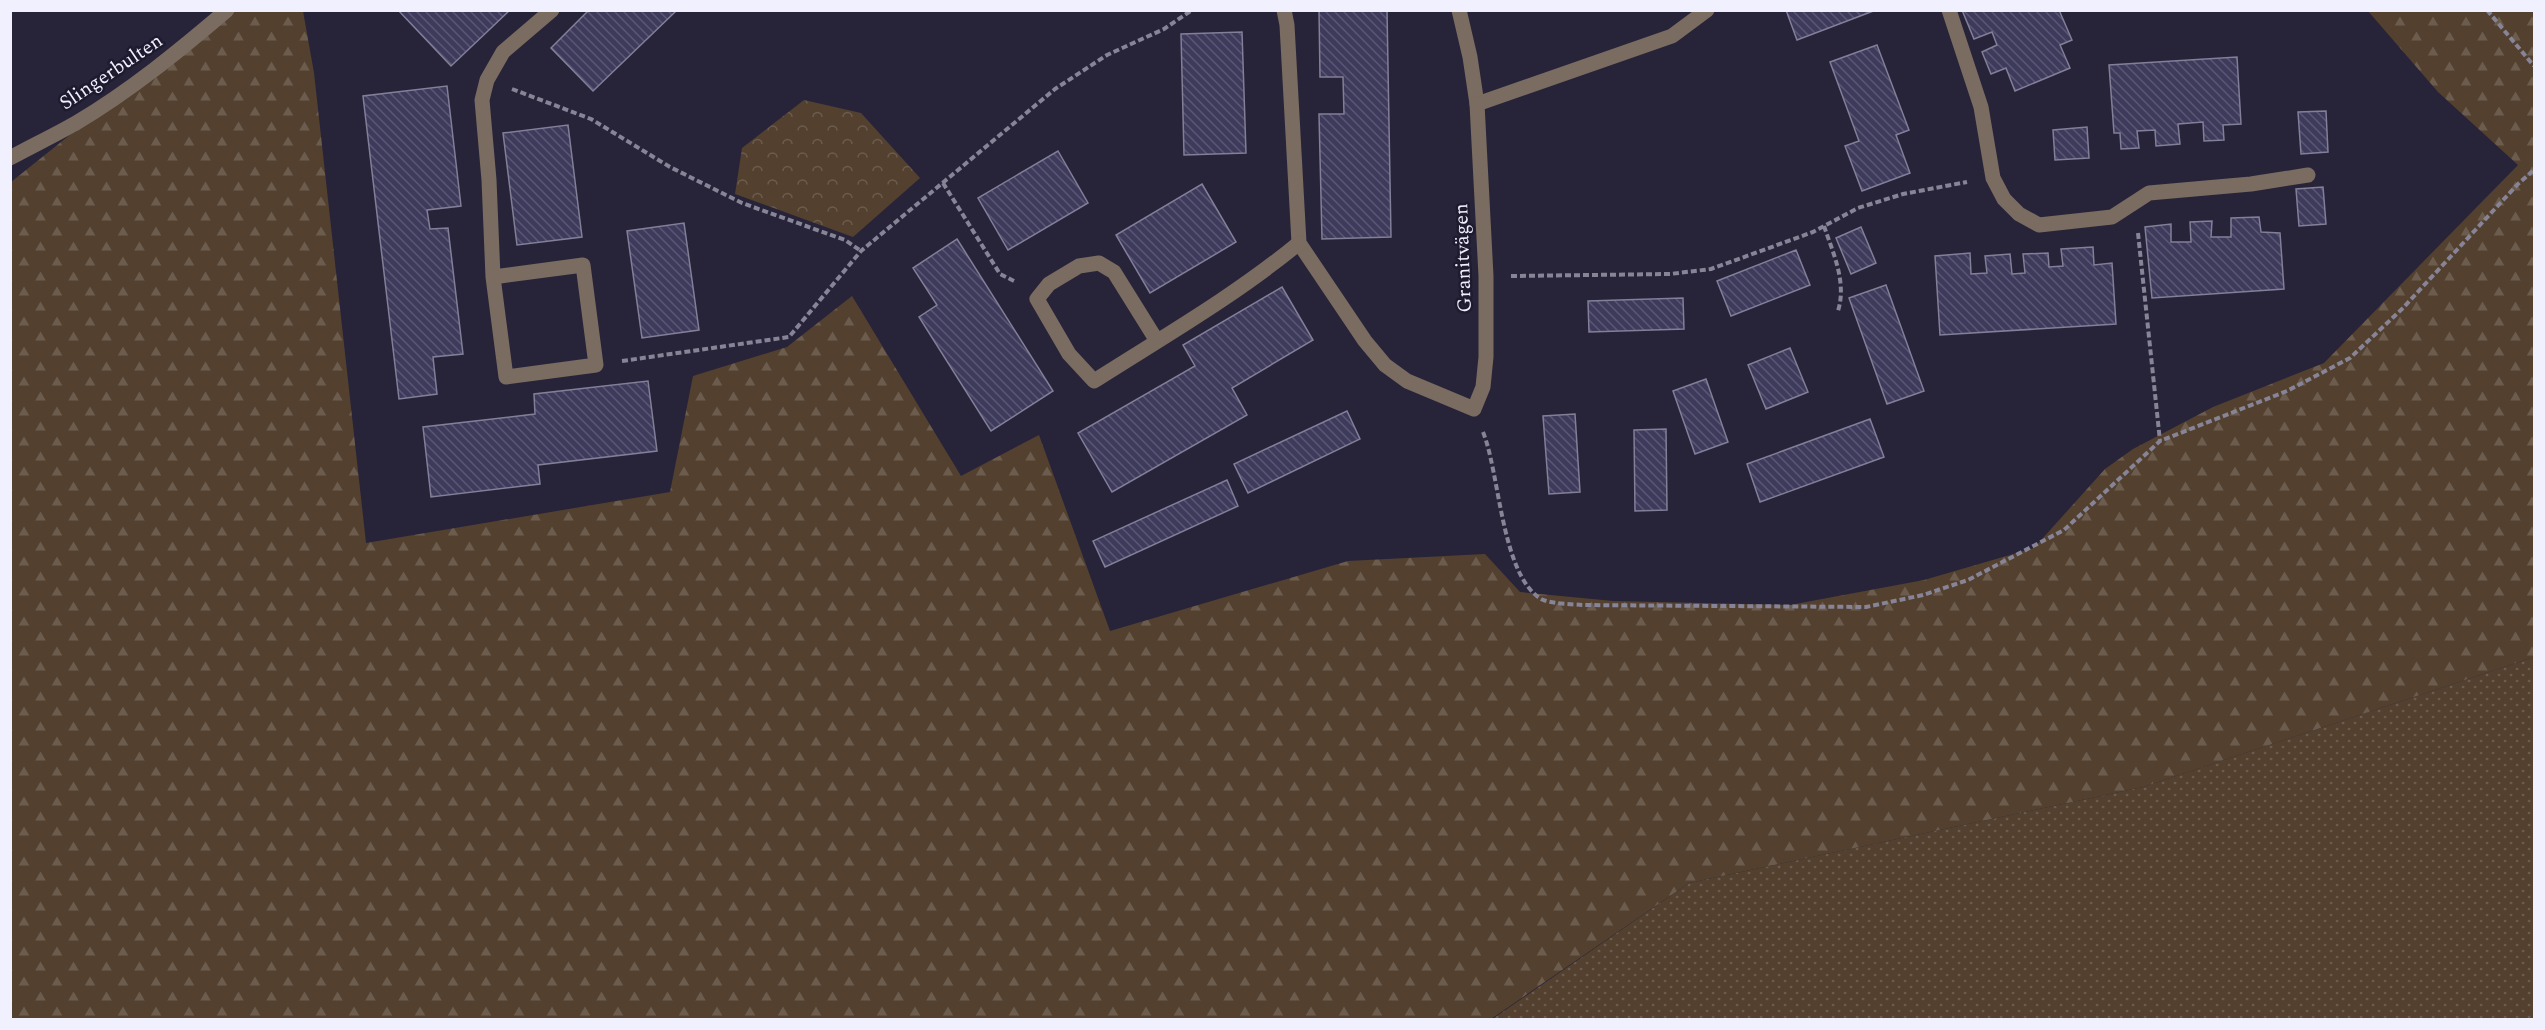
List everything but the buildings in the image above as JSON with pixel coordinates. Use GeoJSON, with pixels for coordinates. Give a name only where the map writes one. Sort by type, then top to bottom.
{"type":"FeatureCollection","features":[{"type":"Feature","properties":{"kind":"street","name":"Slingerbulten"},"geometry":{"type":"LineString","coordinates":[[10,158],[76,123],[123,92],[173,56],[227,10]]}},
{"type":"Feature","properties":{"kind":"street"},"geometry":{"type":"LineString","coordinates":[[493,277],[583,265],[596,365],[506,377],[493,277],[489,180],[482,100],[488,80],[503,52],[552,10]]}},
{"type":"Feature","properties":{"kind":"street"},"geometry":{"type":"LineString","coordinates":[[1284,10],[1287,26],[1299,243],[1365,341],[1385,365],[1407,381],[1474,409]]}},
{"type":"Feature","properties":{"kind":"street","name":"Granitvägen"},"geometry":{"type":"LineString","coordinates":[[1459,10],[1470,57],[1477,104],[1486,276],[1485,367],[1483,387],[1474,409]]}},
{"type":"Feature","properties":{"kind":"street"},"geometry":{"type":"LineString","coordinates":[[1477,104],[1672,36],[1707,10]]}},
{"type":"Feature","properties":{"kind":"street"},"geometry":{"type":"LineString","coordinates":[[1949,10],[1981,108],[1993,178],[2004,199],[2019,214],[2039,225],[2112,218],[2149,193],[2251,184],[2308,175]]}},
{"type":"Feature","properties":{"kind":"street"},"geometry":{"type":"LineString","coordinates":[[1157,341],[1114,272],[1099,263],[1079,266],[1048,284],[1037,299],[1069,354],[1094,381],[1157,341],[1274,264],[1299,243]]}},
{"type":"Feature","properties":{"kind":"path"},"geometry":{"type":"LineString","coordinates":[[596,365],[789,337],[861,251],[1055,89],[1107,55],[1164,29],[1192,10]]}},
{"type":"Feature","properties":{"kind":"path"},"geometry":{"type":"LineString","coordinates":[[2487,10],[2535,66]]}},
{"type":"Feature","properties":{"kind":"path"},"geometry":{"type":"LineString","coordinates":[[488,80],[591,119],[670,166],[742,203],[845,240],[861,251]]}},
{"type":"Feature","properties":{"kind":"path"},"geometry":{"type":"LineString","coordinates":[[1474,409],[1489,445],[1497,494],[1512,551],[1524,581],[1542,599],[1582,605],[1866,607],[1923,594],[1968,580],[2064,530],[2160,441],[2287,391],[2350,358],[2402,309],[2518,184],[2535,170]]}},
{"type":"Feature","properties":{"kind":"path"},"geometry":{"type":"LineString","coordinates":[[1486,276],[1670,274],[1711,269],[1813,232],[1858,208],[1903,194],[1993,178]]}},
{"type":"Feature","properties":{"kind":"path"},"geometry":{"type":"LineString","coordinates":[[943,183],[1000,273],[1020,284],[1037,299]]}},
{"type":"Feature","properties":{"kind":"path"},"geometry":{"type":"LineString","coordinates":[[2135,203],[2160,441]]}},
{"type":"Feature","properties":{"kind":"path"},"geometry":{"type":"LineString","coordinates":[[1824,226],[1842,285],[1842,298],[1838,310]]}},
{"type":"Feature","properties":{"kind":"green space"},"geometry":{"type":"Polygon","coordinates":[[[225,11],[303,11],[314,73],[366,543],[670,492],[693,376],[787,347],[852,296],[961,476],[1039,435],[1110,631],[1348,561],[1485,554],[1520,592],[1613,601],[1790,605],[1924,580],[2034,548],[2105,469],[2133,449],[2213,407],[2324,363],[2518,165],[2438,92],[2368,11],[2534,11],[2534,657],[2143,787],[1689,883],[1491,1019],[11,1020],[11,182],[225,11]]]}},
{"type":"Feature","properties":{"kind":"green space"},"geometry":{"type":"Polygon","coordinates":[[[804,100],[861,113],[920,178],[853,237],[735,194],[742,148],[804,100]]]}},
{"type":"Feature","properties":{"kind":"green space"},"geometry":{"type":"Polygon","coordinates":[[[2534,657],[2534,1019],[1491,1020],[1689,883],[2143,787],[2534,657]]]}}]}
